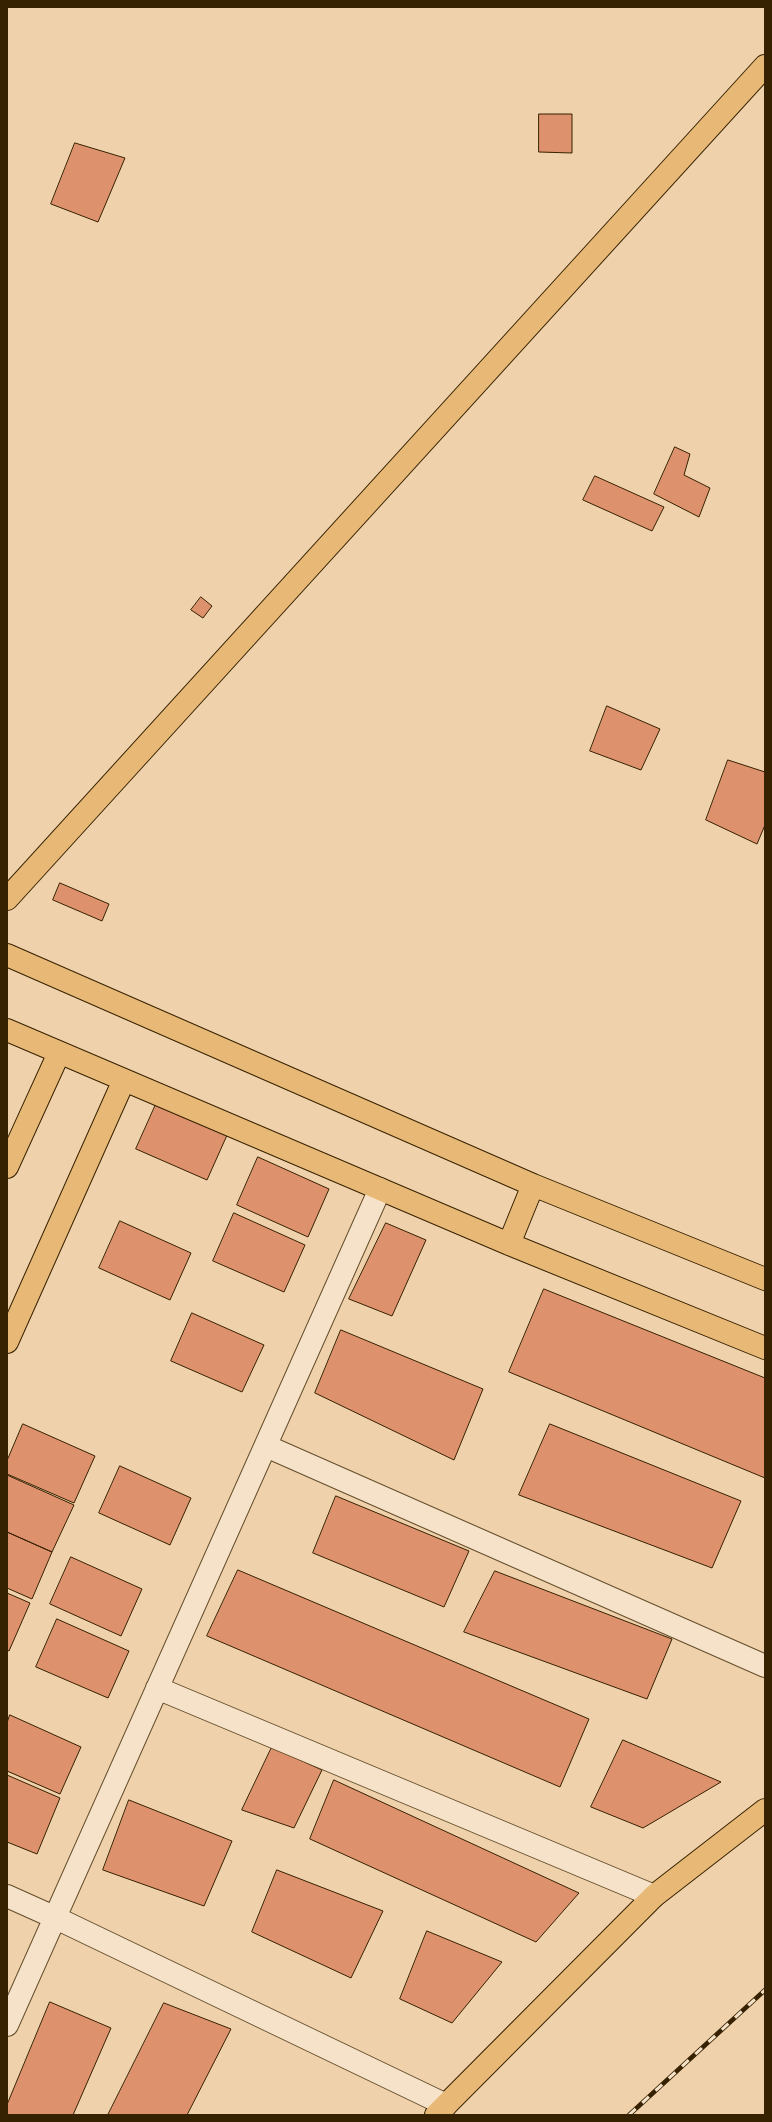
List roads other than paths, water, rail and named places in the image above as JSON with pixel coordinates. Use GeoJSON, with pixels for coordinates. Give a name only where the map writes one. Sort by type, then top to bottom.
{"type":"FeatureCollection","features":[{"type":"Feature","properties":{"kind":"main road"},"geometry":{"type":"LineString","coordinates":[[7,899],[765,66]]}},
{"type":"Feature","properties":{"kind":"main road"},"geometry":{"type":"LineString","coordinates":[[7,955],[533,1185],[765,1279]]}},
{"type":"Feature","properties":{"kind":"main road"},"geometry":{"type":"LineString","coordinates":[[7,1030],[509,1244],[765,1348]]}},
{"type":"Feature","properties":{"kind":"main road"},"geometry":{"type":"LineString","coordinates":[[7,1167],[59,1053]]}},
{"type":"Feature","properties":{"kind":"main road"},"geometry":{"type":"LineString","coordinates":[[7,1342],[124,1080]]}},
{"type":"Feature","properties":{"kind":"main road"},"geometry":{"type":"LineString","coordinates":[[509,1244],[533,1185]]}},
{"type":"Feature","properties":{"kind":"main road"},"geometry":{"type":"LineString","coordinates":[[441,2110],[654,1896],[765,1810]]}},
{"type":"Feature","properties":{"kind":"street"},"geometry":{"type":"LineString","coordinates":[[7,2025],[380,1189]]}},
{"type":"Feature","properties":{"kind":"street"},"geometry":{"type":"LineString","coordinates":[[266,1446],[765,1666]]}},
{"type":"Feature","properties":{"kind":"street"},"geometry":{"type":"LineString","coordinates":[[157,1688],[654,1896]]}},
{"type":"Feature","properties":{"kind":"street"},"geometry":{"type":"LineString","coordinates":[[7,1896],[56,1918],[441,2110]]}},
{"type":"Feature","properties":{"kind":"railway"},"geometry":{"type":"LineString","coordinates":[[629,2115],[765,1990]]}}]}
